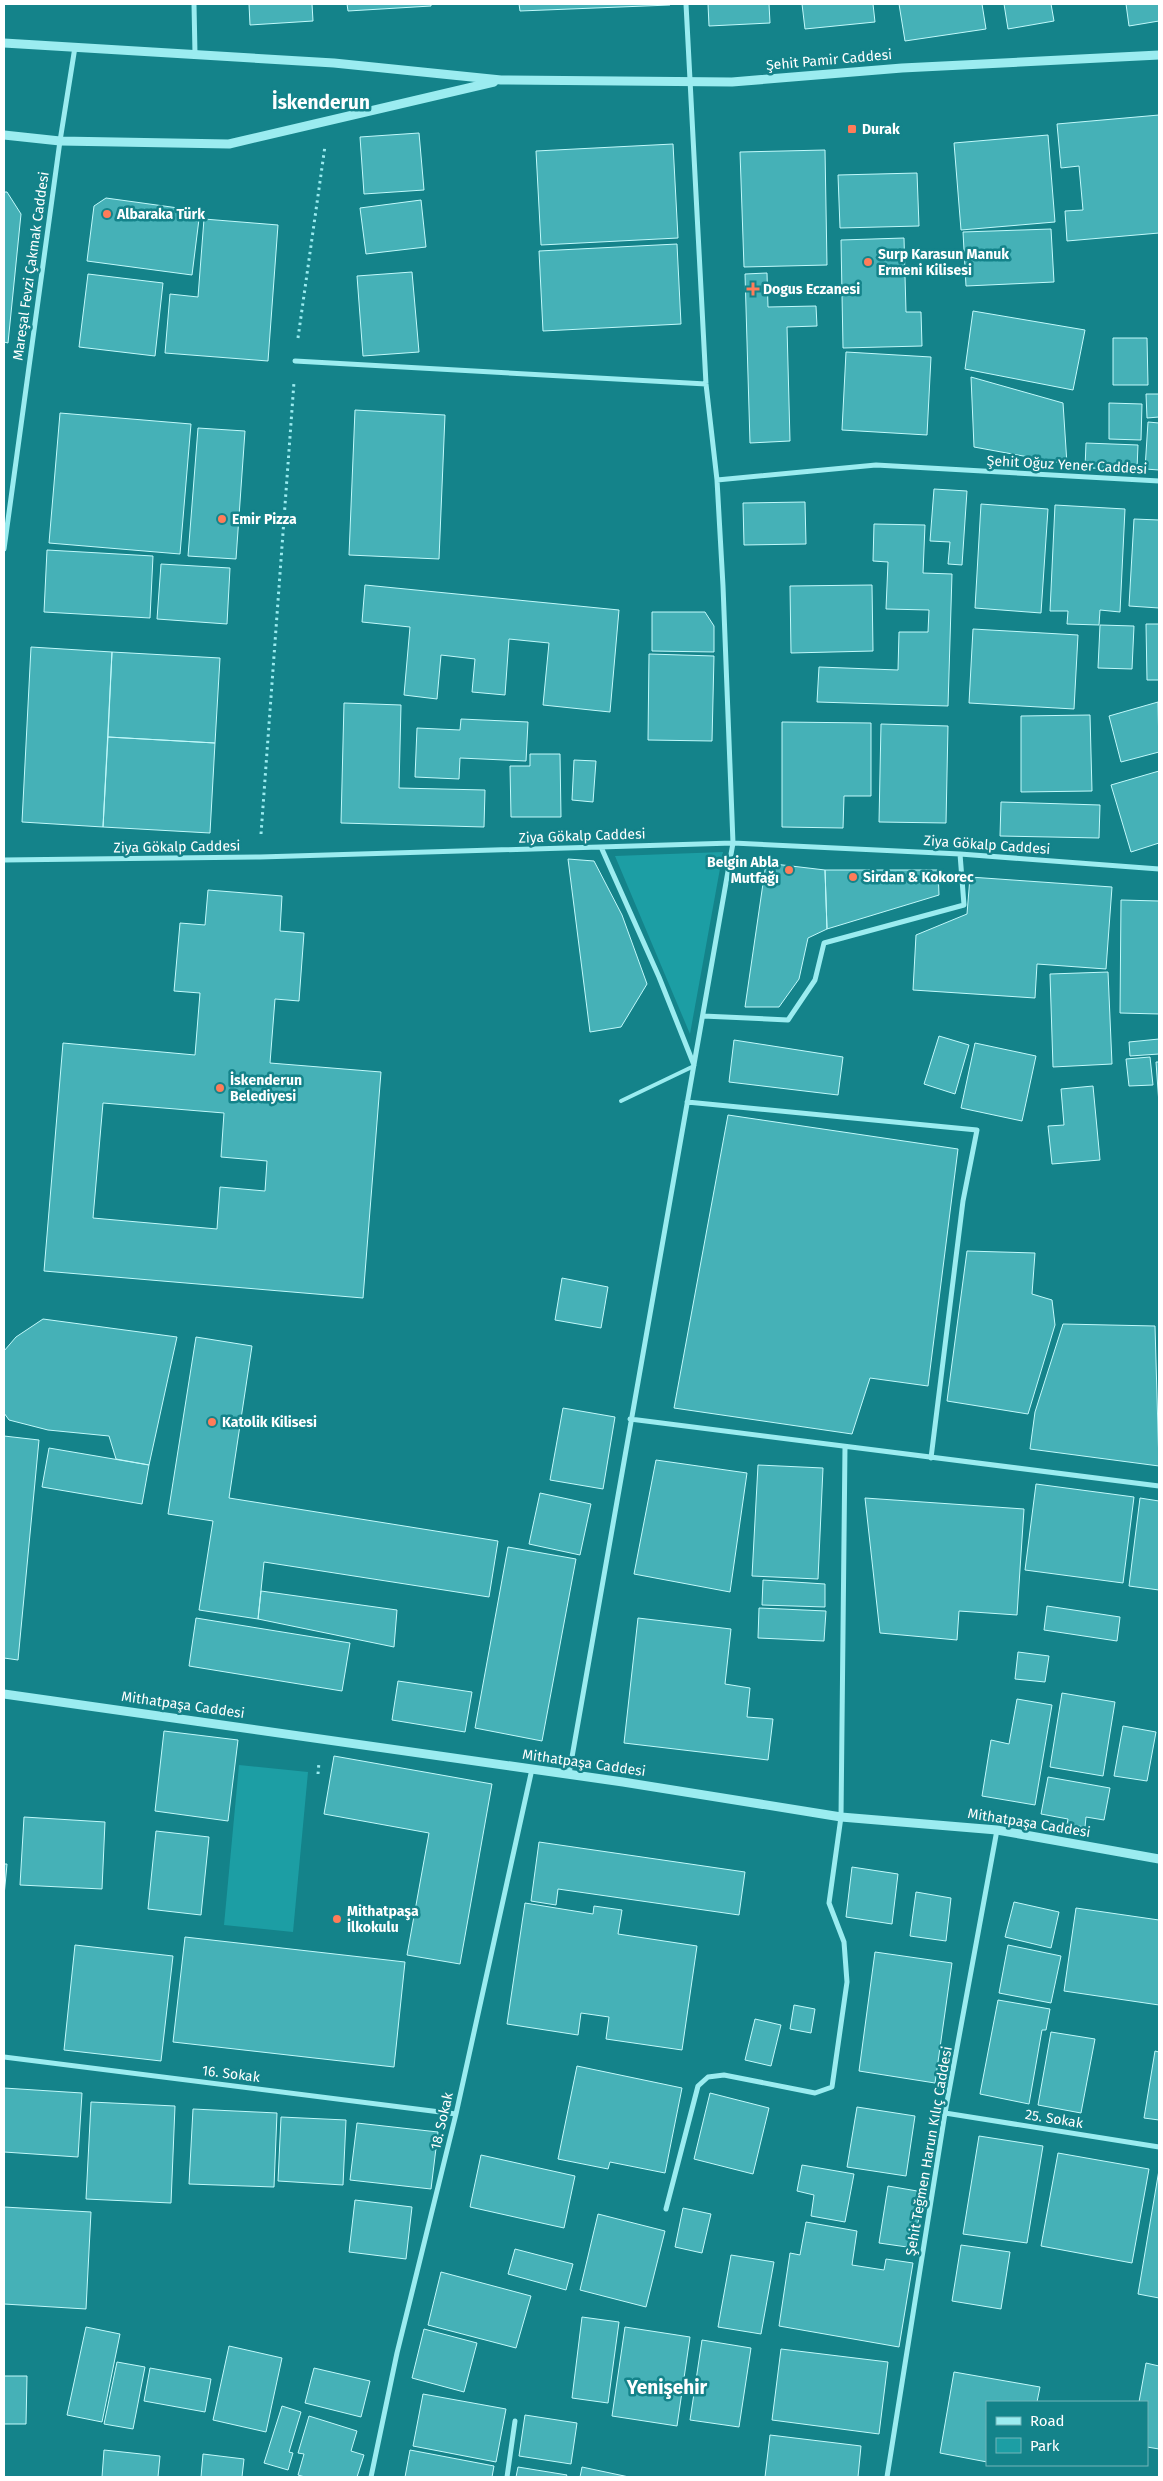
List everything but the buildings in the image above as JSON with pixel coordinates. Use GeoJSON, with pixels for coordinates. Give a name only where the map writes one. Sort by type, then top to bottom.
{"type":"FeatureCollection","features":[{"type":"Feature","properties":{"kind":"street"},"geometry":{"type":"LineString","coordinates":[[194,4],[195,54]]}},
{"type":"Feature","properties":{"kind":"street"},"geometry":{"type":"LineString","coordinates":[[569,1774],[630,1419],[733,843],[717,480],[706,384],[686,4]]}},
{"type":"Feature","properties":{"kind":"street"},"geometry":{"type":"LineString","coordinates":[[4,43],[334,63],[501,80]]}},
{"type":"Feature","properties":{"kind":"street","name":"Mareşal Fevzi Çakmak Caddesi"},"geometry":{"type":"LineString","coordinates":[[4,549],[60,141],[76,46]]}},
{"type":"Feature","properties":{"kind":"street","name":"Şehit Pamir Caddesi"},"geometry":{"type":"LineString","coordinates":[[501,80],[732,82],[902,68],[1159,55]]}},
{"type":"Feature","properties":{"kind":"street"},"geometry":{"type":"LineString","coordinates":[[4,135],[60,141],[229,144],[501,80]]}},
{"type":"Feature","properties":{"kind":"street"},"geometry":{"type":"LineString","coordinates":[[295,361],[706,384]]}},
{"type":"Feature","properties":{"kind":"street","name":"Şehit Oğuz Yener Caddesi"},"geometry":{"type":"LineString","coordinates":[[717,480],[876,465],[1159,481]]}},
{"type":"Feature","properties":{"kind":"street","name":"Ziya Gökalp Caddesi"},"geometry":{"type":"LineString","coordinates":[[4,860],[260,858],[733,843],[960,854],[1159,869]]}},
{"type":"Feature","properties":{"kind":"street"},"geometry":{"type":"LineString","coordinates":[[601,847],[659,978],[694,1066]]}},
{"type":"Feature","properties":{"kind":"street"},"geometry":{"type":"LineString","coordinates":[[703,1016],[788,1020],[815,980],[824,943],[964,905],[960,854]]}},
{"type":"Feature","properties":{"kind":"street"},"geometry":{"type":"LineString","coordinates":[[687,1102],[977,1130],[963,1201],[931,1458]]}},
{"type":"Feature","properties":{"kind":"street"},"geometry":{"type":"LineString","coordinates":[[630,1419],[1159,1486]]}},
{"type":"Feature","properties":{"kind":"street"},"geometry":{"type":"LineString","coordinates":[[666,2209],[698,2086],[708,2077],[724,2075],[815,2093],[832,2086],[847,1982],[844,1942],[829,1903],[841,1817],[845,1447]]}},
{"type":"Feature","properties":{"kind":"street","name":"Mithatpaşa Caddesi"},"geometry":{"type":"LineString","coordinates":[[4,1694],[569,1774],[841,1817],[997,1830],[1159,1859]]}},
{"type":"Feature","properties":{"kind":"street","name":"18. Sokak"},"geometry":{"type":"LineString","coordinates":[[371,2477],[397,2353],[456,2114],[532,1769]]}},
{"type":"Feature","properties":{"kind":"street","name":"Şehit Teğmen Harun Kılıç Caddesi"},"geometry":{"type":"LineString","coordinates":[[887,2477],[945,2113],[997,1830]]}},
{"type":"Feature","properties":{"kind":"street","name":"16. Sokak"},"geometry":{"type":"LineString","coordinates":[[4,2057],[456,2114]]}},
{"type":"Feature","properties":{"kind":"street","name":"25. Sokak"},"geometry":{"type":"LineString","coordinates":[[945,2113],[1159,2147]]}},
{"type":"Feature","properties":{"kind":"street"},"geometry":{"type":"LineString","coordinates":[[507,2477],[515,2421]]}},
{"type":"Feature","properties":{"kind":"lane"},"geometry":{"type":"LineString","coordinates":[[620,1101],[694,1066]]}},
{"type":"Feature","properties":{"kind":"path"},"geometry":{"type":"LineString","coordinates":[[260,858],[295,361],[328,121]]}},
{"type":"Feature","properties":{"kind":"green space"},"geometry":{"type":"Polygon","coordinates":[[[723,852],[690,1034],[615,856],[723,852]]]}},
{"type":"Feature","properties":{"kind":"green space"},"geometry":{"type":"Polygon","coordinates":[[[239,1765],[308,1772],[293,1932],[224,1925],[239,1765]]]}},
{"type":"Feature","properties":{"kind":"place","name":"Durak"},"geometry":{"type":"Point","coordinates":[852,129]}},
{"type":"Feature","properties":{"kind":"place","name":"Albaraka Türk"},"geometry":{"type":"Point","coordinates":[107,214]}},
{"type":"Feature","properties":{"kind":"place","name":"Surp Karasun Manuk Ermeni Kilisesi"},"geometry":{"type":"Point","coordinates":[868,262]}},
{"type":"Feature","properties":{"kind":"place","name":"Dogus Eczanesi"},"geometry":{"type":"Point","coordinates":[753,289]}},
{"type":"Feature","properties":{"kind":"place","name":"Emir Pizza"},"geometry":{"type":"Point","coordinates":[222,519]}},
{"type":"Feature","properties":{"kind":"place","name":"Belgin Abla Mutfağı"},"geometry":{"type":"Point","coordinates":[789,870]}},
{"type":"Feature","properties":{"kind":"place","name":"Sirdan & Kokorec"},"geometry":{"type":"Point","coordinates":[853,877]}},
{"type":"Feature","properties":{"kind":"place","name":"İskenderun Belediyesi"},"geometry":{"type":"Point","coordinates":[220,1088]}},
{"type":"Feature","properties":{"kind":"place","name":"Katolik Kilisesi"},"geometry":{"type":"Point","coordinates":[212,1422]}},
{"type":"Feature","properties":{"kind":"place","name":"Mithatpaşa İlkokulu"},"geometry":{"type":"Point","coordinates":[337,1919]}},
{"type":"Feature","properties":{"kind":"district","name":"İskenderun"},"geometry":{"type":"Point","coordinates":[321,102]}},
{"type":"Feature","properties":{"kind":"district","name":"Yenişehir"},"geometry":{"type":"Point","coordinates":[667,2387]}}]}
